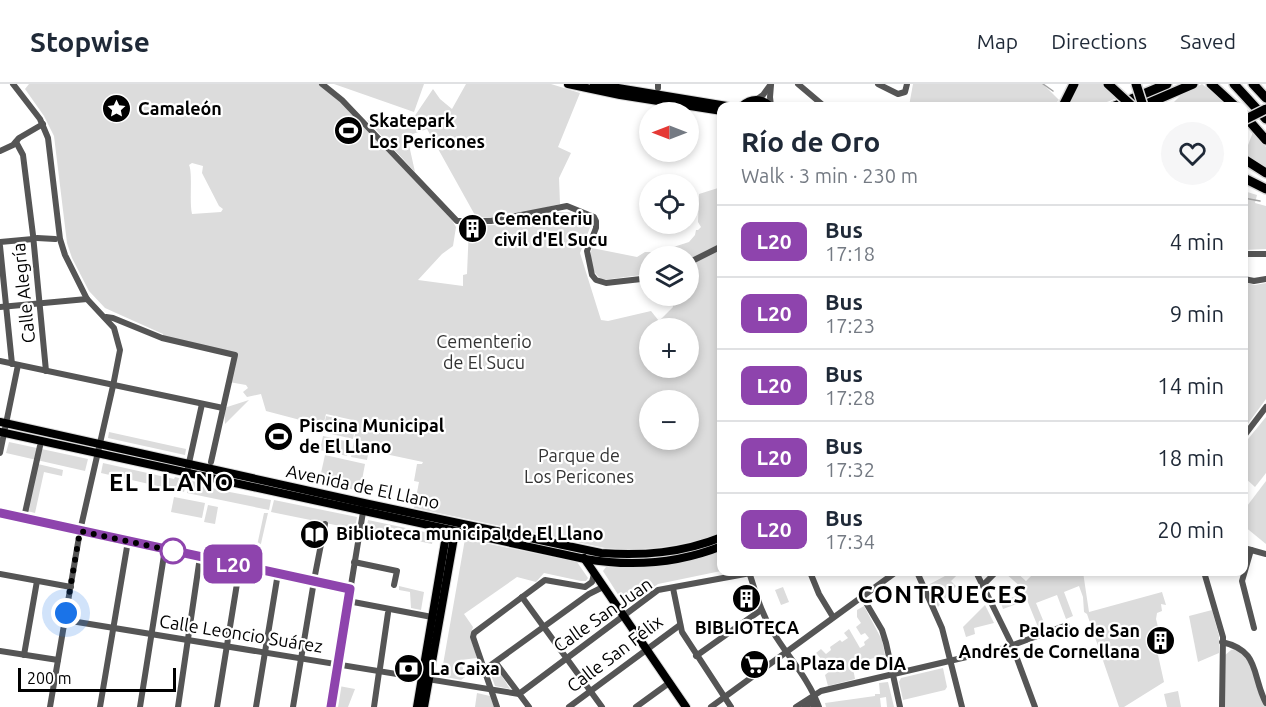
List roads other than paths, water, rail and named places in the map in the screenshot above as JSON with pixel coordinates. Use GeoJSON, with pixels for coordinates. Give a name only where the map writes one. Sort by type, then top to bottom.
{"type":"FeatureCollection","features":[{"type":"Feature","properties":{"kind":"highway"},"geometry":{"type":"LineString","coordinates":[[1065,102],[1074,84]]}},
{"type":"Feature","properties":{"kind":"highway"},"geometry":{"type":"LineString","coordinates":[[1108,84],[1128,102]]}},
{"type":"Feature","properties":{"kind":"highway"},"geometry":{"type":"LineString","coordinates":[[1136,84],[1142,102]]}},
{"type":"Feature","properties":{"kind":"highway"},"geometry":{"type":"LineString","coordinates":[[1117,102],[1153,86],[1167,84]]}},
{"type":"Feature","properties":{"kind":"highway"},"geometry":{"type":"LineString","coordinates":[[1152,102],[1193,84]]}},
{"type":"Feature","properties":{"kind":"highway"},"geometry":{"type":"LineString","coordinates":[[1234,84],[1266,118]]}},
{"type":"Feature","properties":{"kind":"highway"},"geometry":{"type":"LineString","coordinates":[[1253,84],[1266,98]]}},
{"type":"Feature","properties":{"kind":"highway"},"geometry":{"type":"LineString","coordinates":[[1213,85],[1231,102]]}},
{"type":"Feature","properties":{"kind":"highway"},"geometry":{"type":"LineString","coordinates":[[1123,102],[1153,86]]}},
{"type":"Feature","properties":{"kind":"highway"},"geometry":{"type":"LineString","coordinates":[[1128,102],[1153,86]]}},
{"type":"Feature","properties":{"kind":"highway"},"geometry":{"type":"LineString","coordinates":[[1248,118],[1266,109]]}},
{"type":"Feature","properties":{"kind":"highway"},"geometry":{"type":"LineString","coordinates":[[1248,120],[1266,140]]}},
{"type":"Feature","properties":{"kind":"highway"},"geometry":{"type":"LineString","coordinates":[[1248,162],[1266,173]]}},
{"type":"Feature","properties":{"kind":"highway"},"geometry":{"type":"LineString","coordinates":[[1248,180],[1266,189]]}},
{"type":"Feature","properties":{"kind":"main road"},"geometry":{"type":"LineString","coordinates":[[568,84],[717,110]]}},
{"type":"Feature","properties":{"kind":"main road"},"geometry":{"type":"LineString","coordinates":[[589,86],[611,85],[717,104]]}},
{"type":"Feature","properties":{"kind":"main road"},"geometry":{"type":"LineString","coordinates":[[751,102],[756,100],[765,102]]}},
{"type":"Feature","properties":{"kind":"main road","name":"Avenida de El Llano"},"geometry":{"type":"LineString","coordinates":[[3,423],[100,444],[188,468],[452,526],[585,559],[642,564],[667,562],[717,547]]}},
{"type":"Feature","properties":{"kind":"main road","name":"Avenida de El Llano"},"geometry":{"type":"LineString","coordinates":[[2,432],[98,453],[188,468]]}},
{"type":"Feature","properties":{"kind":"main road"},"geometry":{"type":"LineString","coordinates":[[424,707],[432,617],[452,526]]}},
{"type":"Feature","properties":{"kind":"main road"},"geometry":{"type":"LineString","coordinates":[[417,707],[425,680],[452,526]]}},
{"type":"Feature","properties":{"kind":"main road","name":"Avenida de El Llano"},"geometry":{"type":"LineString","coordinates":[[452,526],[601,553],[629,555],[681,550],[717,539]]}},
{"type":"Feature","properties":{"kind":"main road"},"geometry":{"type":"LineString","coordinates":[[572,547],[585,559],[686,707]]}},
{"type":"Feature","properties":{"kind":"main road"},"geometry":{"type":"LineString","coordinates":[[594,574],[596,568],[603,562]]}},
{"type":"Feature","properties":{"kind":"street"},"geometry":{"type":"LineString","coordinates":[[13,84],[43,124],[50,146],[60,239],[71,270],[87,299],[114,328],[120,350],[80,531],[50,707]]}},
{"type":"Feature","properties":{"kind":"street"},"geometry":{"type":"LineString","coordinates":[[322,84],[342,100],[457,220],[491,221],[567,206],[594,216],[596,221],[596,228],[587,251],[592,275],[600,282],[606,283],[639,279]]}},
{"type":"Feature","properties":{"kind":"street"},"geometry":{"type":"LineString","coordinates":[[756,100],[771,84]]}},
{"type":"Feature","properties":{"kind":"street"},"geometry":{"type":"LineString","coordinates":[[771,84],[771,102]]}},
{"type":"Feature","properties":{"kind":"street"},"geometry":{"type":"LineString","coordinates":[[798,84],[819,102]]}},
{"type":"Feature","properties":{"kind":"street"},"geometry":{"type":"LineString","coordinates":[[878,84],[898,94],[903,94],[907,86]]}},
{"type":"Feature","properties":{"kind":"street"},"geometry":{"type":"LineString","coordinates":[[0,151],[14,146],[19,138],[43,124]]}},
{"type":"Feature","properties":{"kind":"street","name":"Calle Alegría"},"geometry":{"type":"LineString","coordinates":[[16,142],[23,155],[35,239],[46,371]]}},
{"type":"Feature","properties":{"kind":"street"},"geometry":{"type":"LineString","coordinates":[[0,453],[3,423],[15,364],[3,306],[0,244],[35,239],[55,239]]}},
{"type":"Feature","properties":{"kind":"street"},"geometry":{"type":"LineString","coordinates":[[699,258],[717,248]]}},
{"type":"Feature","properties":{"kind":"street"},"geometry":{"type":"LineString","coordinates":[[1248,255],[1266,254]]}},
{"type":"Feature","properties":{"kind":"street"},"geometry":{"type":"LineString","coordinates":[[1248,279],[1254,281],[1266,279]]}},
{"type":"Feature","properties":{"kind":"street"},"geometry":{"type":"LineString","coordinates":[[3,306],[87,299]]}},
{"type":"Feature","properties":{"kind":"street"},"geometry":{"type":"LineString","coordinates":[[106,317],[162,338],[235,355],[211,462]]}},
{"type":"Feature","properties":{"kind":"street"},"geometry":{"type":"LineString","coordinates":[[0,361],[224,408]]}},
{"type":"Feature","properties":{"kind":"street"},"geometry":{"type":"LineString","coordinates":[[188,468],[202,404]]}},
{"type":"Feature","properties":{"kind":"street"},"geometry":{"type":"LineString","coordinates":[[1248,431],[1266,407]]}},
{"type":"Feature","properties":{"kind":"street"},"geometry":{"type":"LineString","coordinates":[[25,513],[40,446]]}},
{"type":"Feature","properties":{"kind":"street"},"geometry":{"type":"LineString","coordinates":[[331,707],[363,507]]}},
{"type":"Feature","properties":{"kind":"street"},"geometry":{"type":"LineString","coordinates":[[0,513],[278,573],[315,578],[350,589]]}},
{"type":"Feature","properties":{"kind":"street"},"geometry":{"type":"LineString","coordinates":[[293,707],[325,524]]}},
{"type":"Feature","properties":{"kind":"street"},"geometry":{"type":"LineString","coordinates":[[100,707],[128,541]]}},
{"type":"Feature","properties":{"kind":"street"},"geometry":{"type":"LineString","coordinates":[[140,707],[165,549]]}},
{"type":"Feature","properties":{"kind":"street"},"geometry":{"type":"LineString","coordinates":[[1248,549],[1266,554]]}},
{"type":"Feature","properties":{"kind":"street"},"geometry":{"type":"LineString","coordinates":[[1248,560],[1251,550]]}},
{"type":"Feature","properties":{"kind":"street"},"geometry":{"type":"LineString","coordinates":[[178,707],[200,556]]}},
{"type":"Feature","properties":{"kind":"street"},"geometry":{"type":"LineString","coordinates":[[354,562],[397,571],[394,585]]}},
{"type":"Feature","properties":{"kind":"street"},"geometry":{"type":"LineString","coordinates":[[217,707],[240,565]]}},
{"type":"Feature","properties":{"kind":"street"},"geometry":{"type":"LineString","coordinates":[[256,707],[278,573]]}},
{"type":"Feature","properties":{"kind":"street"},"geometry":{"type":"LineString","coordinates":[[0,574],[71,587]]}},
{"type":"Feature","properties":{"kind":"street"},"geometry":{"type":"LineString","coordinates":[[484,670],[587,591],[594,574]]}},
{"type":"Feature","properties":{"kind":"street","name":"Calle San Juan"},"geometry":{"type":"LineString","coordinates":[[713,579],[723,576]]}},
{"type":"Feature","properties":{"kind":"street","name":"Calle San Juan"},"geometry":{"type":"LineString","coordinates":[[519,694],[658,590],[730,576]]}},
{"type":"Feature","properties":{"kind":"street"},"geometry":{"type":"LineString","coordinates":[[753,576],[762,610],[772,631],[815,693],[819,707]]}},
{"type":"Feature","properties":{"kind":"street"},"geometry":{"type":"LineString","coordinates":[[812,576],[833,617]]}},
{"type":"Feature","properties":{"kind":"street"},"geometry":{"type":"LineString","coordinates":[[711,707],[890,576]]}},
{"type":"Feature","properties":{"kind":"street"},"geometry":{"type":"LineString","coordinates":[[919,576],[942,628],[962,707]]}},
{"type":"Feature","properties":{"kind":"street"},"geometry":{"type":"LineString","coordinates":[[978,576],[1012,645],[1035,707]]}},
{"type":"Feature","properties":{"kind":"street"},"geometry":{"type":"LineString","coordinates":[[983,585],[992,576]]}},
{"type":"Feature","properties":{"kind":"street"},"geometry":{"type":"LineString","coordinates":[[1205,576],[1223,637],[1222,707]]}},
{"type":"Feature","properties":{"kind":"street"},"geometry":{"type":"LineString","coordinates":[[1243,576],[1242,581],[1254,628]]}},
{"type":"Feature","properties":{"kind":"street"},"geometry":{"type":"LineString","coordinates":[[497,707],[473,637],[476,630],[545,580],[587,591],[603,587]]}},
{"type":"Feature","properties":{"kind":"street"},"geometry":{"type":"LineString","coordinates":[[24,655],[37,581]]}},
{"type":"Feature","properties":{"kind":"street"},"geometry":{"type":"LineString","coordinates":[[673,588],[680,625],[688,643],[731,707]]}},
{"type":"Feature","properties":{"kind":"street"},"geometry":{"type":"LineString","coordinates":[[862,596],[882,630],[900,707]]}},
{"type":"Feature","properties":{"kind":"street"},"geometry":{"type":"LineString","coordinates":[[522,597],[602,707]]}},
{"type":"Feature","properties":{"kind":"street"},"geometry":{"type":"LineString","coordinates":[[348,601],[432,617]]}},
{"type":"Feature","properties":{"kind":"street"},"geometry":{"type":"LineString","coordinates":[[696,656],[762,610]]}},
{"type":"Feature","properties":{"kind":"street"},"geometry":{"type":"LineString","coordinates":[[374,707],[388,613]]}},
{"type":"Feature","properties":{"kind":"street","name":"Calle Leoncio Suárez"},"geometry":{"type":"LineString","coordinates":[[65,620],[519,694]]}},
{"type":"Feature","properties":{"kind":"street","name":"Calle San Félix"},"geometry":{"type":"LineString","coordinates":[[569,707],[680,625]]}},
{"type":"Feature","properties":{"kind":"street"},"geometry":{"type":"LineString","coordinates":[[796,707],[815,693],[1012,645],[1066,625]]}},
{"type":"Feature","properties":{"kind":"street"},"geometry":{"type":"LineString","coordinates":[[1222,642],[1242,648],[1251,659],[1261,694],[1266,703]]}},
{"type":"Feature","properties":{"kind":"street"},"geometry":{"type":"LineString","coordinates":[[0,651],[58,660]]}},
{"type":"Feature","properties":{"kind":"street"},"geometry":{"type":"LineString","coordinates":[[496,663],[529,707]]}},
{"type":"Feature","properties":{"kind":"street"},"geometry":{"type":"LineString","coordinates":[[636,707],[669,683]]}},
{"type":"Feature","properties":{"kind":"street"},"geometry":{"type":"LineString","coordinates":[[806,707],[812,702],[814,707]]}},
{"type":"Feature","properties":{"kind":"waterway"},"geometry":{"type":"LineString","coordinates":[[1043,84],[1053,91]]}},
{"type":"Feature","properties":{"kind":"waterway"},"geometry":{"type":"LineString","coordinates":[[1248,199],[1260,201]]}},
{"type":"Feature","properties":{"kind":"place","name":"Camaleón"},"geometry":{"type":"Point","coordinates":[117,109]}},
{"type":"Feature","properties":{"kind":"place","name":"Skatepark Los Pericones"},"geometry":{"type":"Point","coordinates":[348,131]}},
{"type":"Feature","properties":{"kind":"place","name":"Cementeriu civil d'El Sucu"},"geometry":{"type":"Point","coordinates":[473,229]}},
{"type":"Feature","properties":{"kind":"place","name":"Piscina Municipal de El Llano"},"geometry":{"type":"Point","coordinates":[278,436]}},
{"type":"Feature","properties":{"kind":"place","name":"Biblioteca municipal de El Llano"},"geometry":{"type":"Point","coordinates":[315,534]}},
{"type":"Feature","properties":{"kind":"place","name":"BIBLIOTECA"},"geometry":{"type":"Point","coordinates":[747,599]}},
{"type":"Feature","properties":{"kind":"place","name":"Palacio de San Andrés de Cornellana"},"geometry":{"type":"Point","coordinates":[1161,641]}},
{"type":"Feature","properties":{"kind":"place","name":"La Plaza de DIA"},"geometry":{"type":"Point","coordinates":[755,664]}},
{"type":"Feature","properties":{"kind":"place","name":"La Caixa"},"geometry":{"type":"Point","coordinates":[409,669]}},
{"type":"Feature","properties":{"kind":"district","name":"EL LLANO"},"geometry":{"type":"Point","coordinates":[172,483]}},
{"type":"Feature","properties":{"kind":"district","name":"CONTRUECES"},"geometry":{"type":"Point","coordinates":[943,595]}},
{"type":"Feature","properties":{"kind":"park label","name":"Cementerio de El Sucu"},"geometry":{"type":"Point","coordinates":[484,352]}},
{"type":"Feature","properties":{"kind":"park label","name":"Parque de Los Pericones"},"geometry":{"type":"Point","coordinates":[579,466]}}]}
